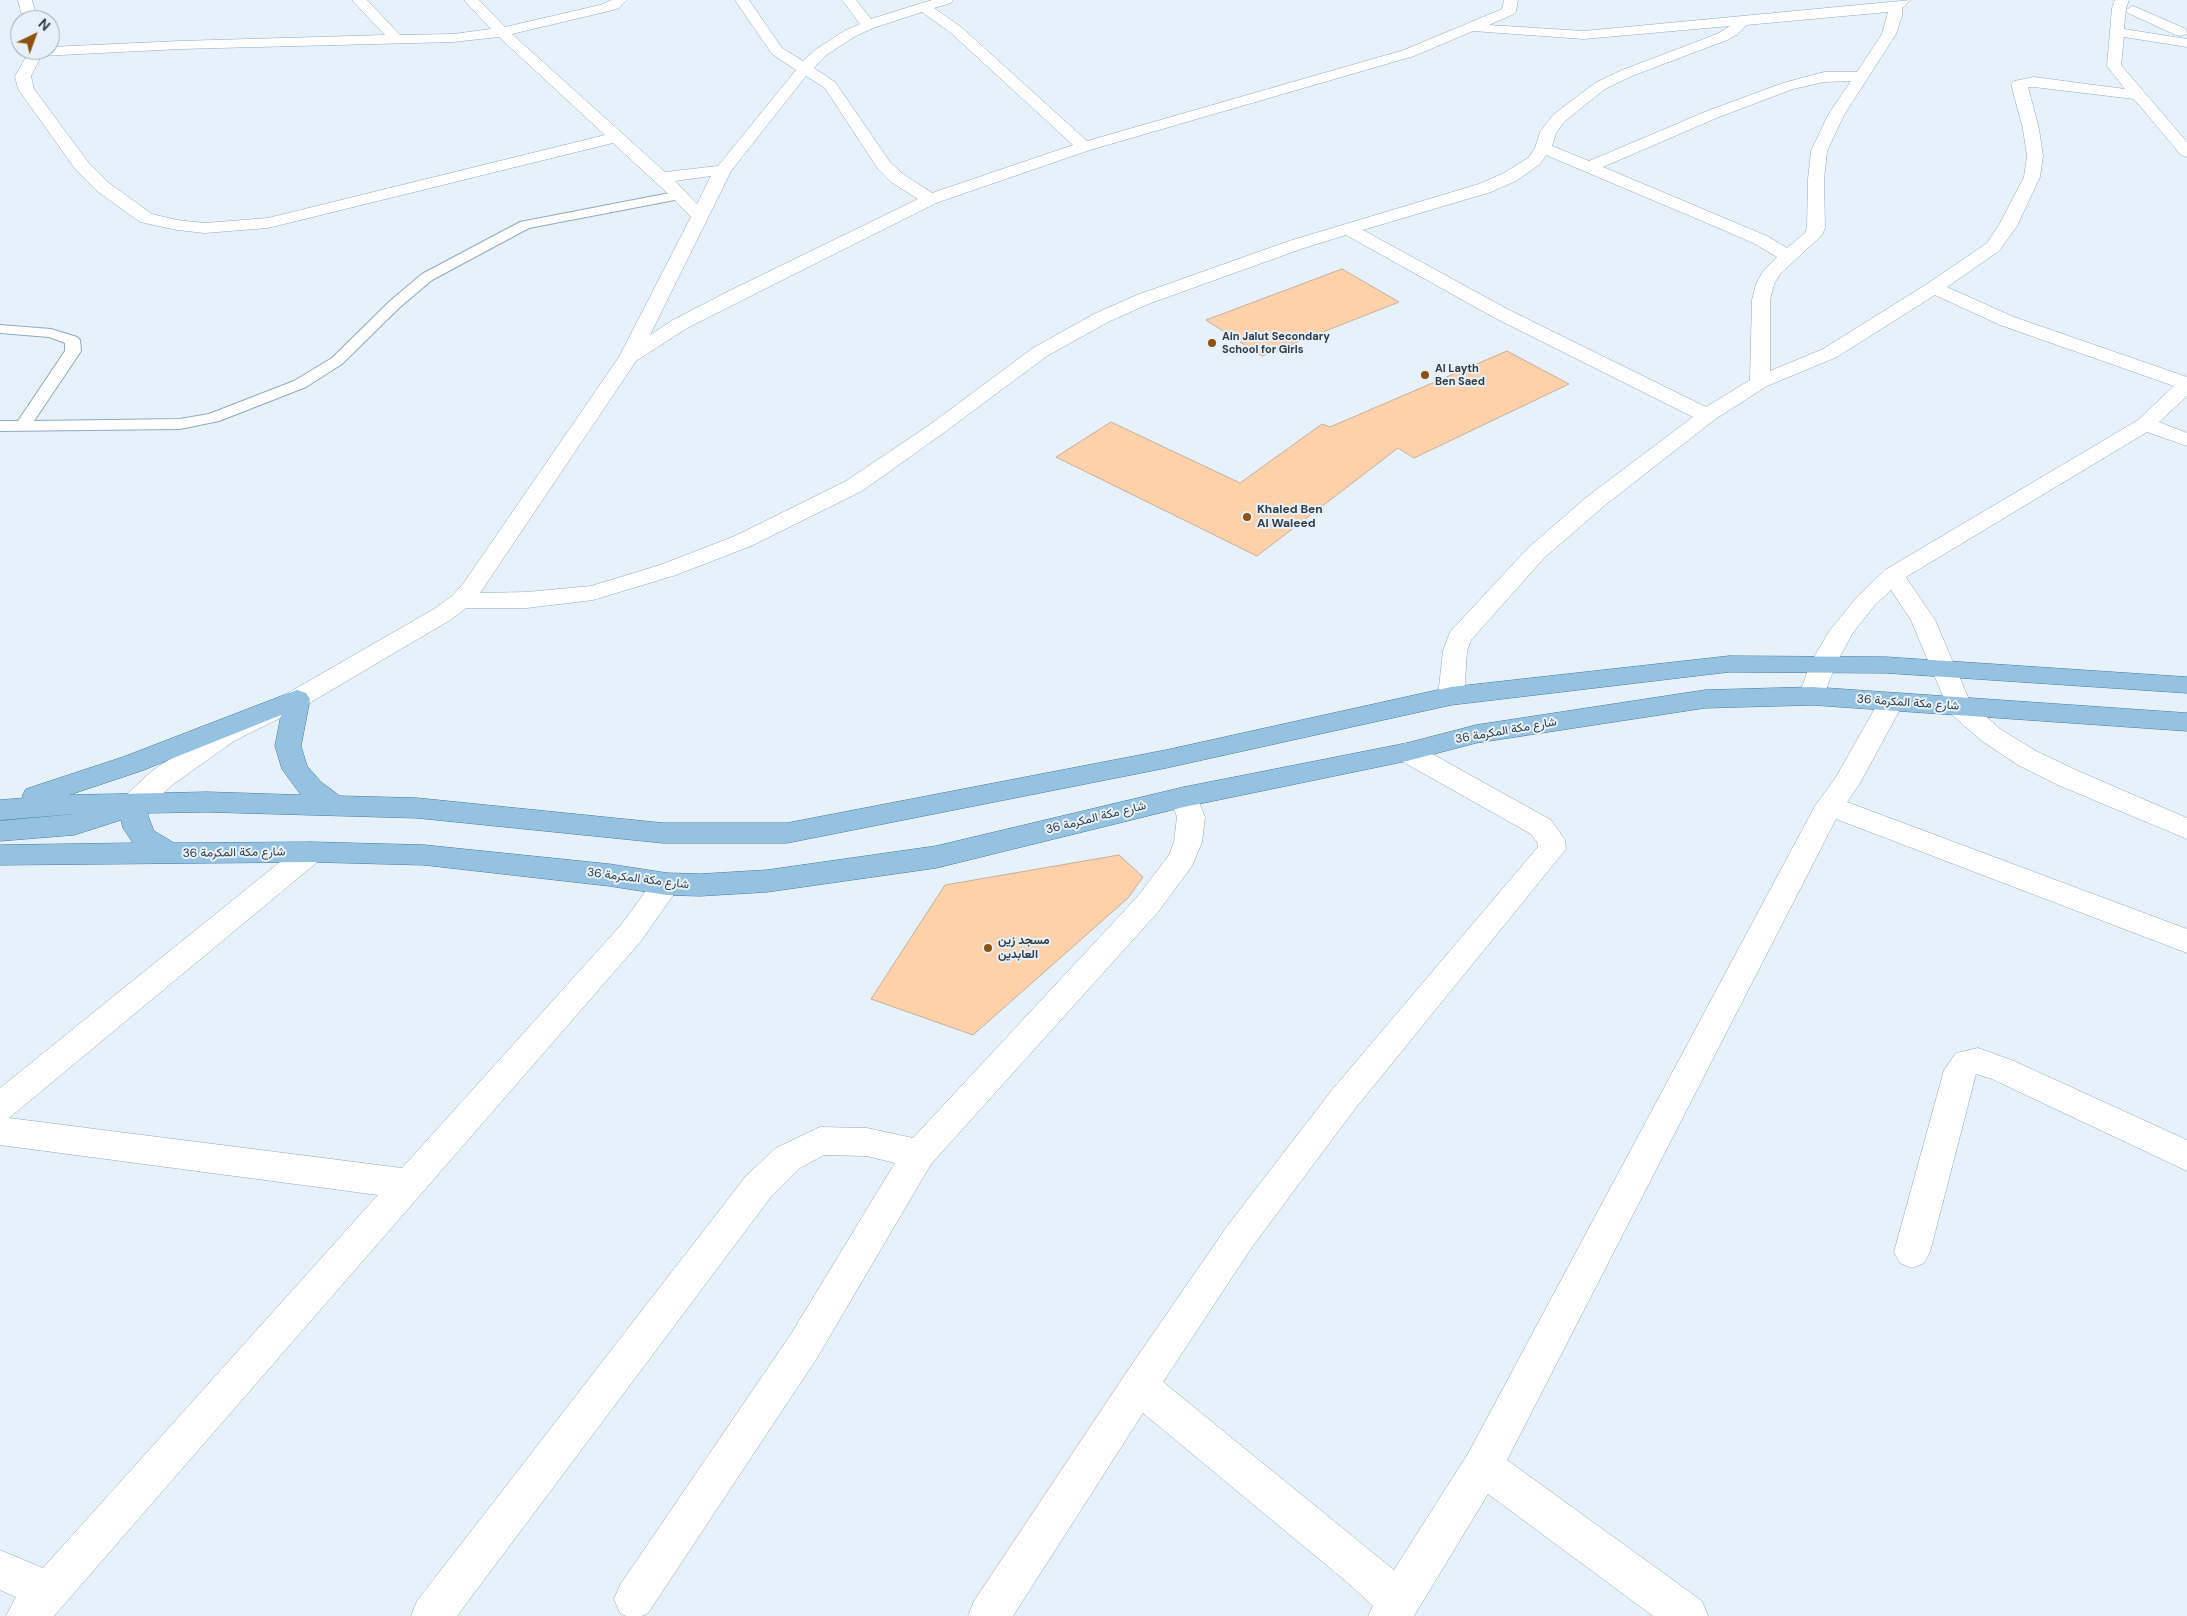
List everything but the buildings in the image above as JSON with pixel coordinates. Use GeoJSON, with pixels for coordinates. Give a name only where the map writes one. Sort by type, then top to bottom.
{"type":"FeatureCollection","features":[{"type":"Feature","properties":{"kind":"main road"},"geometry":{"type":"LineString","coordinates":[[0,809],[57,805],[208,802],[417,808],[663,833],[787,833],[1166,758],[1451,696],[1729,664],[1823,664],[1943,668],[2187,685]]}},
{"type":"Feature","properties":{"kind":"main road","name":"شارع مكة المكرمة 36"},"geometry":{"type":"LineString","coordinates":[[0,855],[311,852],[424,855],[609,875],[667,884],[700,885],[767,881],[936,857],[1184,797],[1407,752],[1476,734],[1705,699],[1812,696],[2187,722]]}},
{"type":"Feature","properties":{"kind":"main road"},"geometry":{"type":"LineString","coordinates":[[297,699],[288,746],[295,770],[311,789],[335,806]]}},
{"type":"Feature","properties":{"kind":"main road"},"geometry":{"type":"LineString","coordinates":[[0,809],[132,764],[297,699]]}},
{"type":"Feature","properties":{"kind":"main road"},"geometry":{"type":"LineString","coordinates":[[0,831],[74,825],[105,817],[135,803]]}},
{"type":"Feature","properties":{"kind":"main road"},"geometry":{"type":"LineString","coordinates":[[135,803],[134,816],[137,828],[144,838],[168,853]]}},
{"type":"Feature","properties":{"kind":"street"},"geometry":{"type":"LineString","coordinates":[[359,0],[396,39]]}},
{"type":"Feature","properties":{"kind":"street"},"geometry":{"type":"LineString","coordinates":[[471,0],[502,32],[680,195],[700,217]]}},
{"type":"Feature","properties":{"kind":"street"},"geometry":{"type":"LineString","coordinates":[[60,50],[453,38],[502,32],[614,5],[620,0]]}},
{"type":"Feature","properties":{"kind":"street"},"geometry":{"type":"LineString","coordinates":[[742,0],[778,51],[830,85],[884,165],[897,178],[930,199]]}},
{"type":"Feature","properties":{"kind":"street"},"geometry":{"type":"LineString","coordinates":[[849,0],[868,25]]}},
{"type":"Feature","properties":{"kind":"street"},"geometry":{"type":"LineString","coordinates":[[135,803],[175,786],[256,737],[276,721],[297,699],[443,614],[460,602],[471,589],[629,357],[723,170],[804,69],[834,43],[868,25],[946,0]]}},
{"type":"Feature","properties":{"kind":"street"},"geometry":{"type":"LineString","coordinates":[[1473,28],[1532,30],[1584,35],[1742,21],[1899,3],[1889,34],[1836,115],[1820,151],[1816,179],[1816,228],[1813,235],[1772,271],[1761,300],[1760,382]]}},
{"type":"Feature","properties":{"kind":"street"},"geometry":{"type":"LineString","coordinates":[[2128,3],[2119,8],[2114,66],[2187,152]]}},
{"type":"Feature","properties":{"kind":"street"},"geometry":{"type":"LineString","coordinates":[[2126,81],[2134,55],[2133,31],[2128,3]]}},
{"type":"Feature","properties":{"kind":"street"},"geometry":{"type":"LineString","coordinates":[[2128,3],[2187,36]]}},
{"type":"Feature","properties":{"kind":"street"},"geometry":{"type":"LineString","coordinates":[[629,357],[680,324],[930,199],[1084,147],[1409,53],[1473,28],[1510,6],[1532,30]]}},
{"type":"Feature","properties":{"kind":"street"},"geometry":{"type":"LineString","coordinates":[[923,7],[956,30],[1084,147]]}},
{"type":"Feature","properties":{"kind":"street"},"geometry":{"type":"LineString","coordinates":[[460,602],[527,600],[593,593],[668,570],[743,541],[854,486],[935,430],[1040,352],[1101,318],[1144,299],[1295,245],[1484,188],[1521,172],[1534,161],[1543,148],[1548,132],[1559,118],[1600,86],[1627,73],[1722,37],[1733,31],[1742,21]]}},
{"type":"Feature","properties":{"kind":"street"},"geometry":{"type":"LineString","coordinates":[[2117,28],[2187,44]]}},
{"type":"Feature","properties":{"kind":"street"},"geometry":{"type":"LineString","coordinates":[[2133,31],[2187,36]]}},
{"type":"Feature","properties":{"kind":"street"},"geometry":{"type":"LineString","coordinates":[[2134,55],[2187,44]]}},
{"type":"Feature","properties":{"kind":"street"},"geometry":{"type":"LineString","coordinates":[[32,60],[23,76],[26,89],[82,166],[103,187],[146,218],[177,225],[205,228],[268,223],[616,137]]}},
{"type":"Feature","properties":{"kind":"street"},"geometry":{"type":"LineString","coordinates":[[1587,168],[1713,114],[1788,86],[1824,77],[1862,76]]}},
{"type":"Feature","properties":{"kind":"street"},"geometry":{"type":"LineString","coordinates":[[1451,696],[1455,651],[1459,638],[1536,553],[1596,501],[1707,416],[1760,382],[1830,353],[1934,288],[1993,247],[2008,226],[2032,177],[2035,156],[2019,84],[2034,82],[2138,95]]}},
{"type":"Feature","properties":{"kind":"street"},"geometry":{"type":"LineString","coordinates":[[2162,122],[2187,126]]}},
{"type":"Feature","properties":{"kind":"street"},"geometry":{"type":"LineString","coordinates":[[1543,148],[1761,240],[1787,256]]}},
{"type":"Feature","properties":{"kind":"street"},"geometry":{"type":"LineString","coordinates":[[660,178],[723,170]]}},
{"type":"Feature","properties":{"kind":"street"},"geometry":{"type":"LineString","coordinates":[[1348,229],[1502,314],[1707,416]]}},
{"type":"Feature","properties":{"kind":"street"},"geometry":{"type":"LineString","coordinates":[[1812,696],[1823,664],[1842,630],[1866,601],[1893,574],[2145,424],[2187,385],[2007,321],[1934,288]]}},
{"type":"Feature","properties":{"kind":"street"},"geometry":{"type":"LineString","coordinates":[[2145,424],[2187,440]]}},
{"type":"Feature","properties":{"kind":"street"},"geometry":{"type":"LineString","coordinates":[[1893,574],[1923,620],[1960,707],[1991,735],[2027,758],[2068,778],[2187,828]]}},
{"type":"Feature","properties":{"kind":"street"},"geometry":{"type":"LineString","coordinates":[[1139,1386],[1362,1569],[1394,1609],[1483,1466],[1829,806],[1846,784],[1891,702]]}},
{"type":"Feature","properties":{"kind":"street"},"geometry":{"type":"LineString","coordinates":[[988,1616],[1240,1236],[1343,1100],[1552,849],[1551,840],[1541,827],[1407,752]]}},
{"type":"Feature","properties":{"kind":"street"},"geometry":{"type":"LineString","coordinates":[[634,1599],[804,1346],[919,1154],[1148,904],[1182,859],[1188,842],[1190,817],[1184,797]]}},
{"type":"Feature","properties":{"kind":"street"},"geometry":{"type":"LineString","coordinates":[[1829,806],[2187,941]]}},
{"type":"Feature","properties":{"kind":"street"},"geometry":{"type":"LineString","coordinates":[[0,1107],[311,852]]}},
{"type":"Feature","properties":{"kind":"street"},"geometry":{"type":"LineString","coordinates":[[0,1570],[38,1603],[631,933],[667,884]]}},
{"type":"Feature","properties":{"kind":"street"},"geometry":{"type":"LineString","coordinates":[[1912,1252],[1960,1070],[1967,1062],[1978,1061],[1990,1064],[2187,1156]]}},
{"type":"Feature","properties":{"kind":"street"},"geometry":{"type":"LineString","coordinates":[[0,1131],[408,1184]]}},
{"type":"Feature","properties":{"kind":"street"},"geometry":{"type":"LineString","coordinates":[[432,1616],[758,1187],[788,1158],[820,1141],[867,1142],[919,1154]]}},
{"type":"Feature","properties":{"kind":"street"},"geometry":{"type":"LineString","coordinates":[[1483,1466],[1687,1616]]}},
{"type":"Feature","properties":{"kind":"lane"},"geometry":{"type":"LineString","coordinates":[[0,426],[24,424],[180,424],[213,418],[300,384],[337,362],[401,298],[427,276],[525,225],[680,195]]}},
{"type":"Feature","properties":{"kind":"lane"},"geometry":{"type":"LineString","coordinates":[[0,329],[51,333],[72,340],[73,351],[24,424]]}},
{"type":"Feature","properties":{"kind":"place","name":"Ain Jalut Secondary School for Girls"},"geometry":{"type":"Point","coordinates":[1212,343]}},
{"type":"Feature","properties":{"kind":"place","name":"Al Layth Ben Saed"},"geometry":{"type":"Point","coordinates":[1425,375]}},
{"type":"Feature","properties":{"kind":"place","name":"Khaled Ben Al Waleed"},"geometry":{"type":"Point","coordinates":[1247,517]}},
{"type":"Feature","properties":{"kind":"place","name":"مسجد زين العابدين"},"geometry":{"type":"Point","coordinates":[988,948]}}]}
